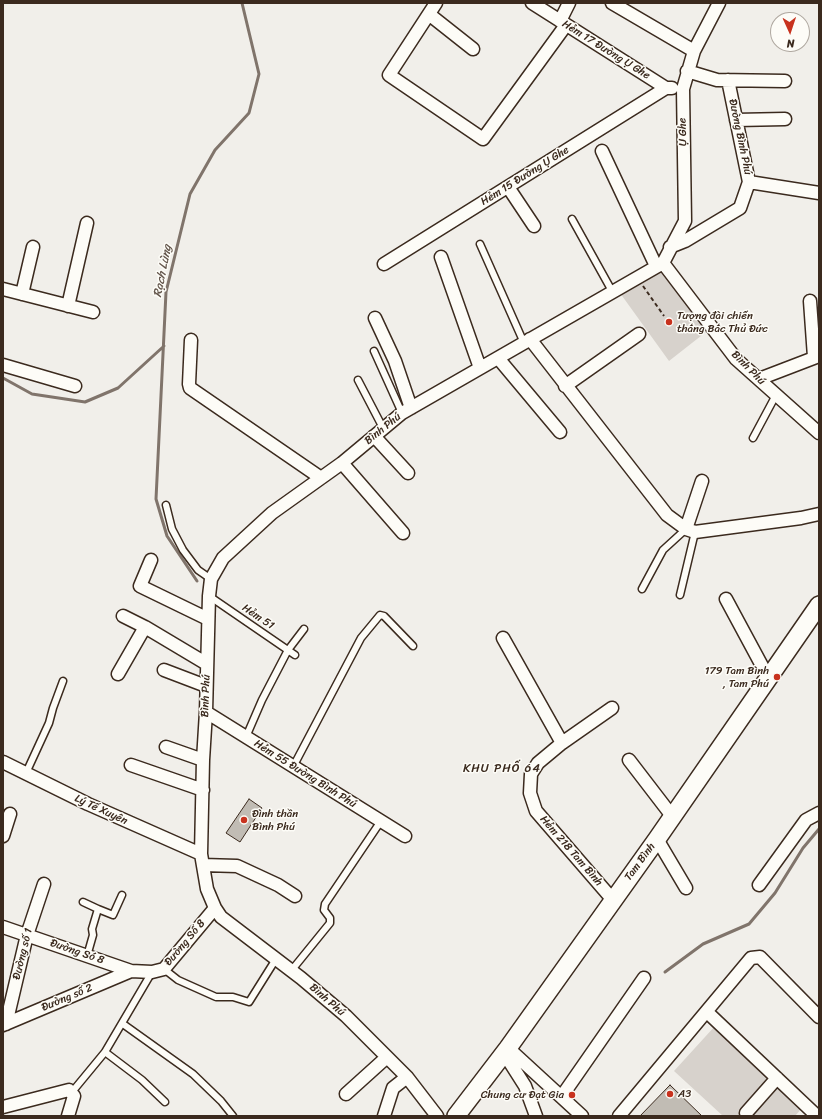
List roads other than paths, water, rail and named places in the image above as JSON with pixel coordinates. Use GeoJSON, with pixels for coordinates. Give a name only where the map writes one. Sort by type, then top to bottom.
{"type":"FeatureCollection","features":[{"type":"Feature","properties":{"kind":"main road","name":"Tam Bình"},"geometry":{"type":"LineString","coordinates":[[456,1116],[506,1050],[613,900],[819,605]]}},
{"type":"Feature","properties":{"kind":"street"},"geometry":{"type":"LineString","coordinates":[[436,3],[430,15],[389,75],[484,139],[563,23],[569,3]]}},
{"type":"Feature","properties":{"kind":"street","name":"Hẻm 17 Đường Ụ Ghe"},"geometry":{"type":"LineString","coordinates":[[532,3],[666,88],[683,89]]}},
{"type":"Feature","properties":{"kind":"street"},"geometry":{"type":"LineString","coordinates":[[612,3],[694,51]]}},
{"type":"Feature","properties":{"kind":"street","name":"Ụ Ghe"},"geometry":{"type":"LineString","coordinates":[[660,265],[685,221],[683,89],[687,71],[694,51],[719,3]]}},
{"type":"Feature","properties":{"kind":"street"},"geometry":{"type":"LineString","coordinates":[[430,15],[473,49]]}},
{"type":"Feature","properties":{"kind":"street"},"geometry":{"type":"LineString","coordinates":[[687,71],[718,80],[785,81]]}},
{"type":"Feature","properties":{"kind":"street","name":"Đường Bình Phú"},"geometry":{"type":"LineString","coordinates":[[670,247],[685,241],[740,208],[749,182],[728,80]]}},
{"type":"Feature","properties":{"kind":"street","name":"Hẻm 15 Đường Ụ Ghe"},"geometry":{"type":"LineString","coordinates":[[384,264],[666,88]]}},
{"type":"Feature","properties":{"kind":"street"},"geometry":{"type":"LineString","coordinates":[[736,120],[785,119]]}},
{"type":"Feature","properties":{"kind":"street"},"geometry":{"type":"LineString","coordinates":[[602,151],[660,265]]}},
{"type":"Feature","properties":{"kind":"street"},"geometry":{"type":"LineString","coordinates":[[749,182],[819,193]]}},
{"type":"Feature","properties":{"kind":"street"},"geometry":{"type":"LineString","coordinates":[[508,187],[534,226]]}},
{"type":"Feature","properties":{"kind":"street"},"geometry":{"type":"LineString","coordinates":[[68,306],[87,223]]}},
{"type":"Feature","properties":{"kind":"street"},"geometry":{"type":"LineString","coordinates":[[22,294],[33,247]]}},
{"type":"Feature","properties":{"kind":"street"},"geometry":{"type":"LineString","coordinates":[[440,257],[480,368]]}},
{"type":"Feature","properties":{"kind":"street","name":"Bình Phú"},"geometry":{"type":"LineString","coordinates":[[437,1116],[407,1077],[346,1016],[292,971],[222,917],[215,908],[207,889],[202,859],[203,760],[206,712],[209,596],[211,579],[214,571],[229,553],[272,513],[342,463],[406,410],[612,291],[660,265],[736,358],[819,433]]}},
{"type":"Feature","properties":{"kind":"street"},"geometry":{"type":"LineString","coordinates":[[3,289],[93,312]]}},
{"type":"Feature","properties":{"kind":"street"},"geometry":{"type":"LineString","coordinates":[[759,379],[817,357],[810,302]]}},
{"type":"Feature","properties":{"kind":"street"},"geometry":{"type":"LineString","coordinates":[[375,318],[395,361],[406,410]]}},
{"type":"Feature","properties":{"kind":"street"},"geometry":{"type":"LineString","coordinates":[[565,386],[639,334]]}},
{"type":"Feature","properties":{"kind":"street"},"geometry":{"type":"LineString","coordinates":[[191,340],[190,388],[321,478]]}},
{"type":"Feature","properties":{"kind":"street"},"geometry":{"type":"LineString","coordinates":[[527,341],[628,462],[667,515],[691,530],[801,518],[819,514]]}},
{"type":"Feature","properties":{"kind":"street"},"geometry":{"type":"LineString","coordinates":[[498,358],[560,432]]}},
{"type":"Feature","properties":{"kind":"street"},"geometry":{"type":"LineString","coordinates":[[3,365],[75,386]]}},
{"type":"Feature","properties":{"kind":"street"},"geometry":{"type":"LineString","coordinates":[[379,432],[408,473]]}},
{"type":"Feature","properties":{"kind":"street"},"geometry":{"type":"LineString","coordinates":[[342,463],[403,533]]}},
{"type":"Feature","properties":{"kind":"street"},"geometry":{"type":"LineString","coordinates":[[691,530],[702,481]]}},
{"type":"Feature","properties":{"kind":"street"},"geometry":{"type":"LineString","coordinates":[[151,560],[140,586],[208,619]]}},
{"type":"Feature","properties":{"kind":"street"},"geometry":{"type":"LineString","coordinates":[[726,599],[768,677]]}},
{"type":"Feature","properties":{"kind":"street"},"geometry":{"type":"LineString","coordinates":[[123,616],[145,627],[207,664]]}},
{"type":"Feature","properties":{"kind":"street"},"geometry":{"type":"LineString","coordinates":[[118,674],[145,627]]}},
{"type":"Feature","properties":{"kind":"street"},"geometry":{"type":"LineString","coordinates":[[503,638],[562,743]]}},
{"type":"Feature","properties":{"kind":"street"},"geometry":{"type":"LineString","coordinates":[[164,670],[206,686]]}},
{"type":"Feature","properties":{"kind":"street","name":"Hẻm 218 Tam Bình"},"geometry":{"type":"LineString","coordinates":[[612,708],[562,743],[538,763],[531,774],[530,793],[536,811],[613,900]]}},
{"type":"Feature","properties":{"kind":"street","name":"Hẻm 55 Đường Bình Phú"},"geometry":{"type":"LineString","coordinates":[[206,712],[405,836]]}},
{"type":"Feature","properties":{"kind":"street"},"geometry":{"type":"LineString","coordinates":[[166,747],[203,760]]}},
{"type":"Feature","properties":{"kind":"street"},"geometry":{"type":"LineString","coordinates":[[629,760],[672,816]]}},
{"type":"Feature","properties":{"kind":"street","name":"Lý Tế Xuyên"},"geometry":{"type":"LineString","coordinates":[[3,762],[202,859]]}},
{"type":"Feature","properties":{"kind":"street"},"geometry":{"type":"LineString","coordinates":[[131,764],[203,790]]}},
{"type":"Feature","properties":{"kind":"street"},"geometry":{"type":"LineString","coordinates":[[759,885],[806,820],[819,813]]}},
{"type":"Feature","properties":{"kind":"street"},"geometry":{"type":"LineString","coordinates":[[3,836],[10,814]]}},
{"type":"Feature","properties":{"kind":"street"},"geometry":{"type":"LineString","coordinates":[[656,839],[686,888]]}},
{"type":"Feature","properties":{"kind":"street"},"geometry":{"type":"LineString","coordinates":[[202,859],[237,866],[278,885],[295,896]]}},
{"type":"Feature","properties":{"kind":"street","name":"Đường số 1"},"geometry":{"type":"LineString","coordinates":[[5,1025],[27,935],[44,884]]}},
{"type":"Feature","properties":{"kind":"street","name":"Đường Số 8"},"geometry":{"type":"LineString","coordinates":[[152,972],[164,969],[215,908]]}},
{"type":"Feature","properties":{"kind":"street","name":"Đường Só 8"},"geometry":{"type":"LineString","coordinates":[[3,927],[131,972],[152,972]]}},
{"type":"Feature","properties":{"kind":"street"},"geometry":{"type":"LineString","coordinates":[[618,1116],[751,958],[760,957],[819,1016]]}},
{"type":"Feature","properties":{"kind":"street","name":"Đường số 2"},"geometry":{"type":"LineString","coordinates":[[5,1025],[131,972]]}},
{"type":"Feature","properties":{"kind":"street"},"geometry":{"type":"LineString","coordinates":[[562,1096],[644,978]]}},
{"type":"Feature","properties":{"kind":"street"},"geometry":{"type":"LineString","coordinates":[[707,1012],[817,1116]]}},
{"type":"Feature","properties":{"kind":"street"},"geometry":{"type":"LineString","coordinates":[[506,1050],[562,1096],[582,1116]]}},
{"type":"Feature","properties":{"kind":"street"},"geometry":{"type":"LineString","coordinates":[[506,1050],[525,1086],[536,1116]]}},
{"type":"Feature","properties":{"kind":"street"},"geometry":{"type":"LineString","coordinates":[[346,1094],[387,1057]]}},
{"type":"Feature","properties":{"kind":"street"},"geometry":{"type":"LineString","coordinates":[[384,1116],[392,1088],[407,1077]]}},
{"type":"Feature","properties":{"kind":"street"},"geometry":{"type":"LineString","coordinates":[[746,1113],[777,1078]]}},
{"type":"Feature","properties":{"kind":"street"},"geometry":{"type":"LineString","coordinates":[[3,1107],[69,1090],[74,1096],[68,1116]]}},
{"type":"Feature","properties":{"kind":"lane"},"geometry":{"type":"LineString","coordinates":[[572,219],[612,291]]}},
{"type":"Feature","properties":{"kind":"lane"},"geometry":{"type":"LineString","coordinates":[[480,244],[527,341]]}},
{"type":"Feature","properties":{"kind":"lane"},"geometry":{"type":"LineString","coordinates":[[374,351],[406,410]]}},
{"type":"Feature","properties":{"kind":"lane"},"geometry":{"type":"LineString","coordinates":[[358,380],[379,432]]}},
{"type":"Feature","properties":{"kind":"lane"},"geometry":{"type":"LineString","coordinates":[[753,438],[776,395]]}},
{"type":"Feature","properties":{"kind":"lane"},"geometry":{"type":"LineString","coordinates":[[166,505],[172,529],[183,550],[198,570],[211,579]]}},
{"type":"Feature","properties":{"kind":"lane"},"geometry":{"type":"LineString","coordinates":[[642,589],[663,550],[691,530]]}},
{"type":"Feature","properties":{"kind":"lane"},"geometry":{"type":"LineString","coordinates":[[680,595],[691,530]]}},
{"type":"Feature","properties":{"kind":"lane","name":"Hẻm 51"},"geometry":{"type":"LineString","coordinates":[[209,596],[295,655]]}},
{"type":"Feature","properties":{"kind":"lane"},"geometry":{"type":"LineString","coordinates":[[293,767],[361,638],[380,615],[384,616],[413,646]]}},
{"type":"Feature","properties":{"kind":"lane"},"geometry":{"type":"LineString","coordinates":[[246,737],[262,700],[288,650],[304,629]]}},
{"type":"Feature","properties":{"kind":"lane"},"geometry":{"type":"LineString","coordinates":[[26,773],[49,723],[63,681]]}},
{"type":"Feature","properties":{"kind":"lane"},"geometry":{"type":"LineString","coordinates":[[292,971],[330,923],[330,918],[324,910],[325,904],[381,821]]}},
{"type":"Feature","properties":{"kind":"lane"},"geometry":{"type":"LineString","coordinates":[[83,902],[113,915],[122,895]]}},
{"type":"Feature","properties":{"kind":"lane"},"geometry":{"type":"LineString","coordinates":[[87,956],[94,935],[92,929],[98,909]]}},
{"type":"Feature","properties":{"kind":"lane"},"geometry":{"type":"LineString","coordinates":[[164,969],[178,980],[216,997],[233,997],[250,1002],[276,959]]}},
{"type":"Feature","properties":{"kind":"lane"},"geometry":{"type":"LineString","coordinates":[[72,1092],[105,1052],[152,972]]}},
{"type":"Feature","properties":{"kind":"lane"},"geometry":{"type":"LineString","coordinates":[[122,1024],[193,1074],[221,1101],[232,1116]]}},
{"type":"Feature","properties":{"kind":"lane"},"geometry":{"type":"LineString","coordinates":[[105,1052],[142,1080],[165,1102]]}},
{"type":"Feature","properties":{"kind":"waterway","name":"Rạch Lùng"},"geometry":{"type":"LineString","coordinates":[[197,581],[167,536],[156,499],[166,292],[190,194],[215,150],[249,113],[259,74],[242,3]]}},
{"type":"Feature","properties":{"kind":"waterway"},"geometry":{"type":"LineString","coordinates":[[3,378],[32,394],[85,402],[118,388],[164,346]]}},
{"type":"Feature","properties":{"kind":"waterway"},"geometry":{"type":"LineString","coordinates":[[665,972],[703,944],[749,924],[775,893],[803,848],[819,829]]}},
{"type":"Feature","properties":{"kind":"place","name":"Tượng đài chiến thắng Bắc Thủ Đức"},"geometry":{"type":"Point","coordinates":[669,322]}},
{"type":"Feature","properties":{"kind":"place","name":"179 Tam Bình , Tam Phú"},"geometry":{"type":"Point","coordinates":[777,677]}},
{"type":"Feature","properties":{"kind":"place","name":"Đình thần Bình Phú"},"geometry":{"type":"Point","coordinates":[244,820]}},
{"type":"Feature","properties":{"kind":"place","name":"A3"},"geometry":{"type":"Point","coordinates":[670,1094]}},
{"type":"Feature","properties":{"kind":"place","name":"Chung cư Đạt Gia"},"geometry":{"type":"Point","coordinates":[572,1095]}},
{"type":"Feature","properties":{"kind":"district","name":"KHU PHỐ 64"},"geometry":{"type":"Point","coordinates":[502,769]}}]}
